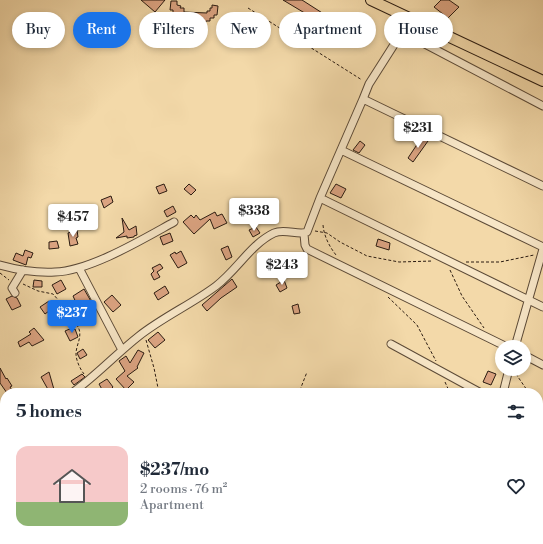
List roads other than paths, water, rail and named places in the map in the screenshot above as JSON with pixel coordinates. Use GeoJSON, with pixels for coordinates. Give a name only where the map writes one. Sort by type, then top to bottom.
{"type":"FeatureCollection","features":[{"type":"Feature","properties":{"kind":"main road"},"geometry":{"type":"LineString","coordinates":[[371,0],[398,12]]}},
{"type":"Feature","properties":{"kind":"main road"},"geometry":{"type":"LineString","coordinates":[[453,38],[543,81]]}},
{"type":"Feature","properties":{"kind":"street"},"geometry":{"type":"LineString","coordinates":[[392,48],[369,84],[307,232],[304,234],[304,245],[307,248],[495,341]]}},
{"type":"Feature","properties":{"kind":"street"},"geometry":{"type":"LineString","coordinates":[[432,48],[543,106]]}},
{"type":"Feature","properties":{"kind":"street"},"geometry":{"type":"LineString","coordinates":[[363,99],[543,186]]}},
{"type":"Feature","properties":{"kind":"street"},"geometry":{"type":"LineString","coordinates":[[341,150],[543,248],[517,340]]}},
{"type":"Feature","properties":{"kind":"street"},"geometry":{"type":"LineString","coordinates":[[320,198],[543,307]]}},
{"type":"Feature","properties":{"kind":"street"},"geometry":{"type":"LineString","coordinates":[[0,266],[24,270],[56,272],[79,268],[114,253],[174,222]]}},
{"type":"Feature","properties":{"kind":"street"},"geometry":{"type":"LineString","coordinates":[[79,388],[150,328],[216,286],[265,238],[276,232],[290,231],[304,234]]}},
{"type":"Feature","properties":{"kind":"street"},"geometry":{"type":"LineString","coordinates":[[79,268],[122,350]]}},
{"type":"Feature","properties":{"kind":"street"},"geometry":{"type":"LineString","coordinates":[[15,293],[12,288],[24,270]]}},
{"type":"Feature","properties":{"kind":"street"},"geometry":{"type":"LineString","coordinates":[[391,344],[472,388]]}},
{"type":"Feature","properties":{"kind":"street"},"geometry":{"type":"LineString","coordinates":[[531,360],[543,366]]}},
{"type":"Feature","properties":{"kind":"street"},"geometry":{"type":"LineString","coordinates":[[503,388],[507,376]]}}]}
